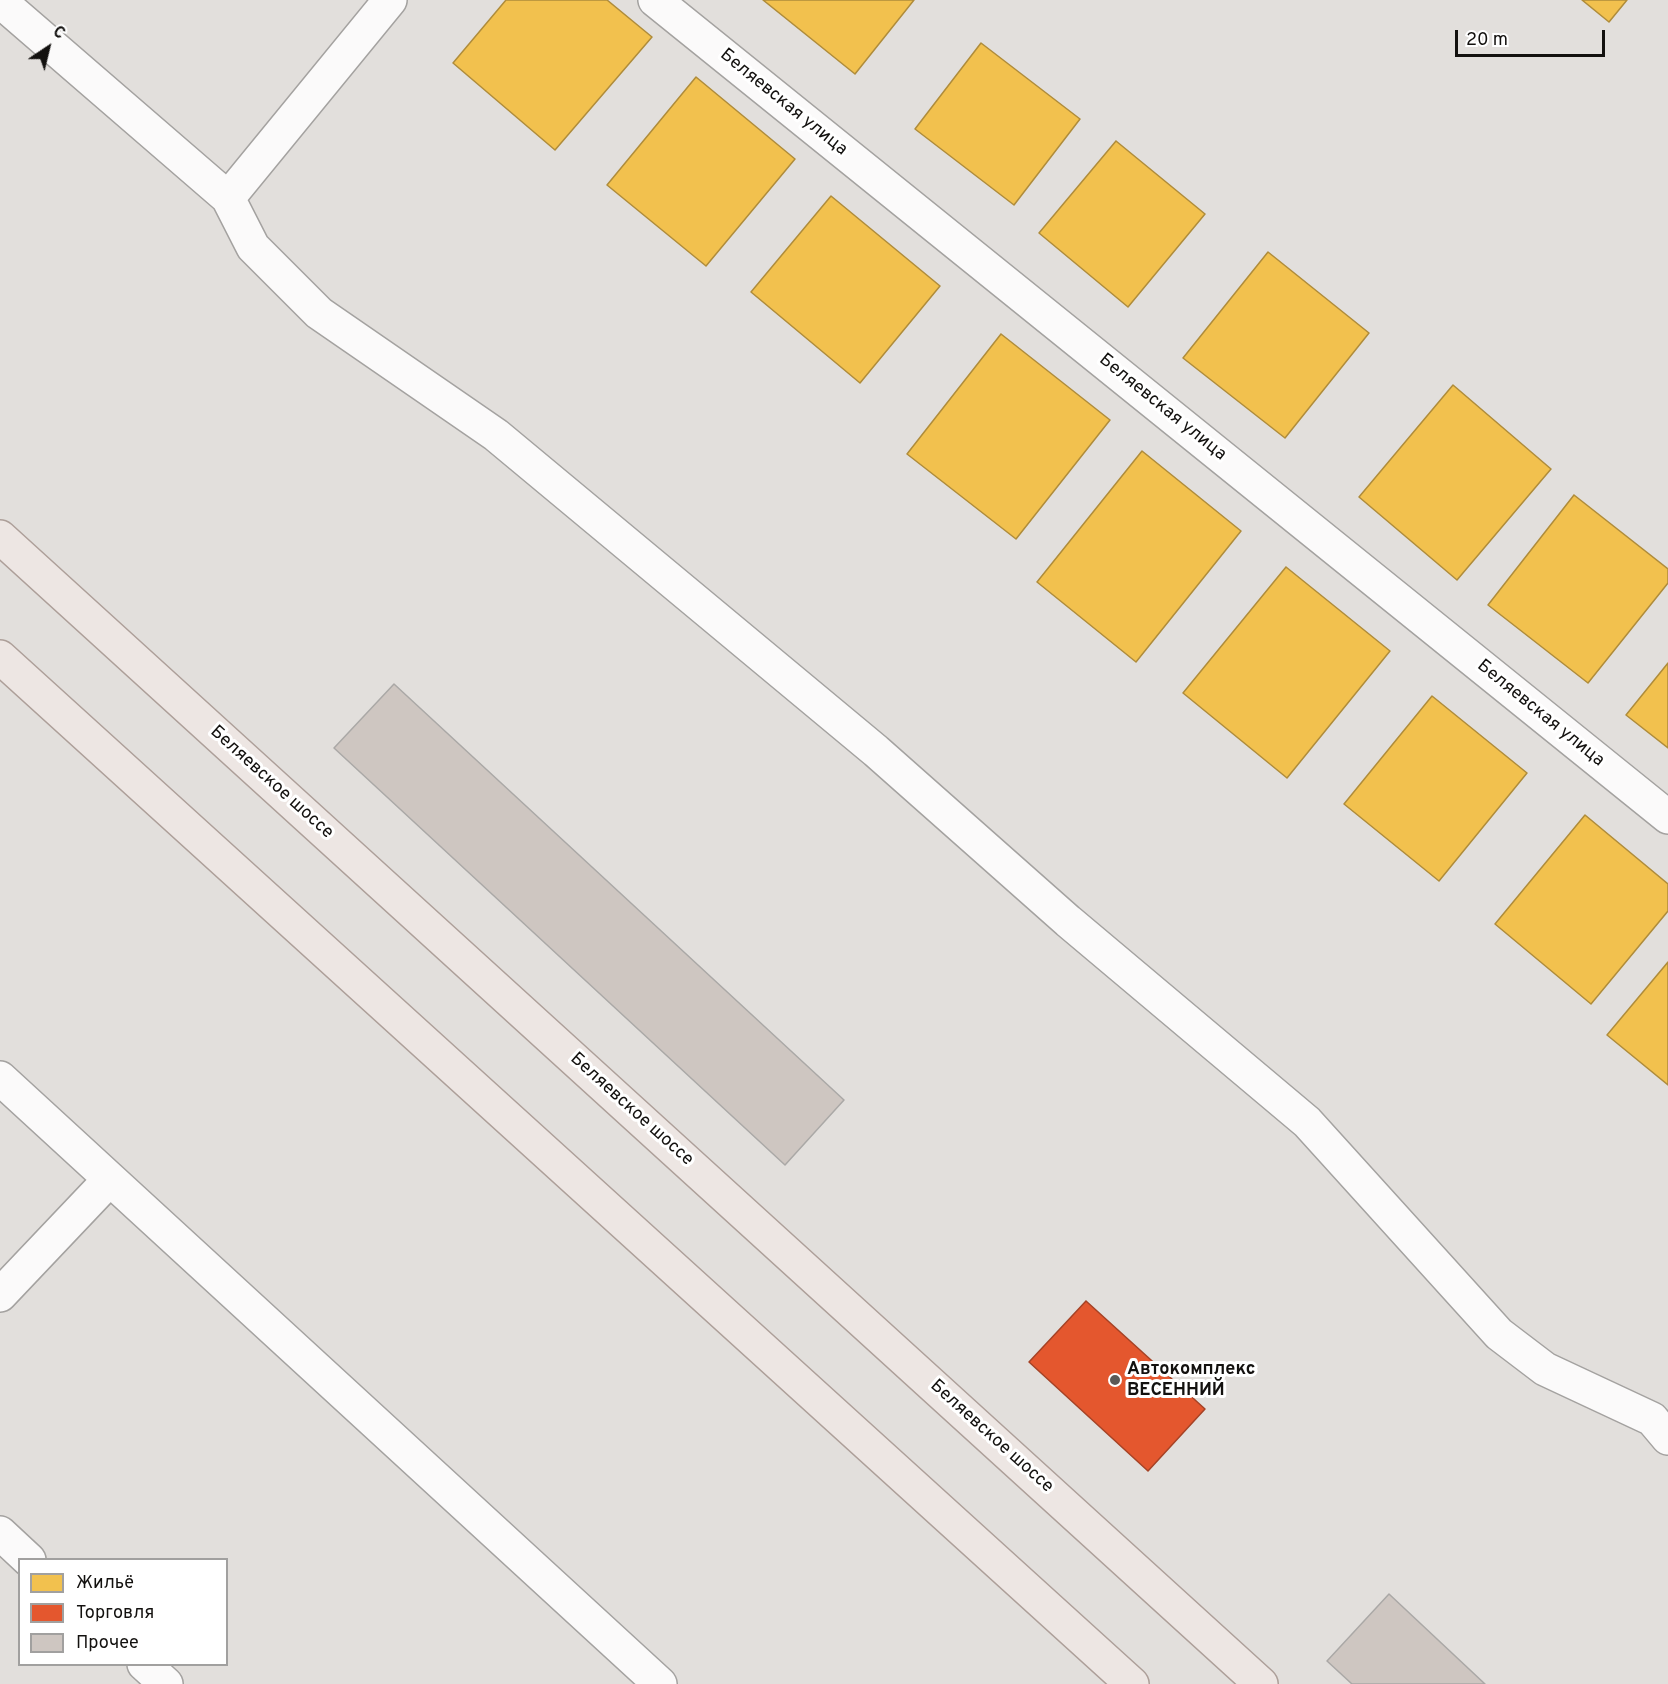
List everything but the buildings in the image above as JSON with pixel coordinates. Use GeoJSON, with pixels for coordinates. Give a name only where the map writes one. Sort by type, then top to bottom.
{"type":"FeatureCollection","features":[{"type":"Feature","properties":{"kind":"main road","name":"Беляевское шоссе"},"geometry":{"type":"LineString","coordinates":[[0,537],[1261,1684]]}},
{"type":"Feature","properties":{"kind":"main road"},"geometry":{"type":"LineString","coordinates":[[0,657],[1132,1684]]}},
{"type":"Feature","properties":{"kind":"street"},"geometry":{"type":"LineString","coordinates":[[228,198],[390,0]]}},
{"type":"Feature","properties":{"kind":"street","name":"Беляевская улица"},"geometry":{"type":"LineString","coordinates":[[655,0],[1668,817]]}},
{"type":"Feature","properties":{"kind":"street"},"geometry":{"type":"LineString","coordinates":[[0,1],[228,198],[253,247],[319,313],[496,435],[876,751],[1068,921],[1307,1122],[1499,1334],[1545,1369],[1652,1419],[1668,1438]]}},
{"type":"Feature","properties":{"kind":"street"},"geometry":{"type":"LineString","coordinates":[[0,1078],[660,1684]]}},
{"type":"Feature","properties":{"kind":"street"},"geometry":{"type":"LineString","coordinates":[[0,1295],[110,1179]]}},
{"type":"Feature","properties":{"kind":"street"},"geometry":{"type":"LineString","coordinates":[[0,1533],[27,1558]]}},
{"type":"Feature","properties":{"kind":"street"},"geometry":{"type":"LineString","coordinates":[[145,1666],[166,1684]]}},
{"type":"Feature","properties":{"kind":"place","name":"Автокомплекс ВЕСЕННИЙ"},"geometry":{"type":"Point","coordinates":[1115,1380]}}]}
